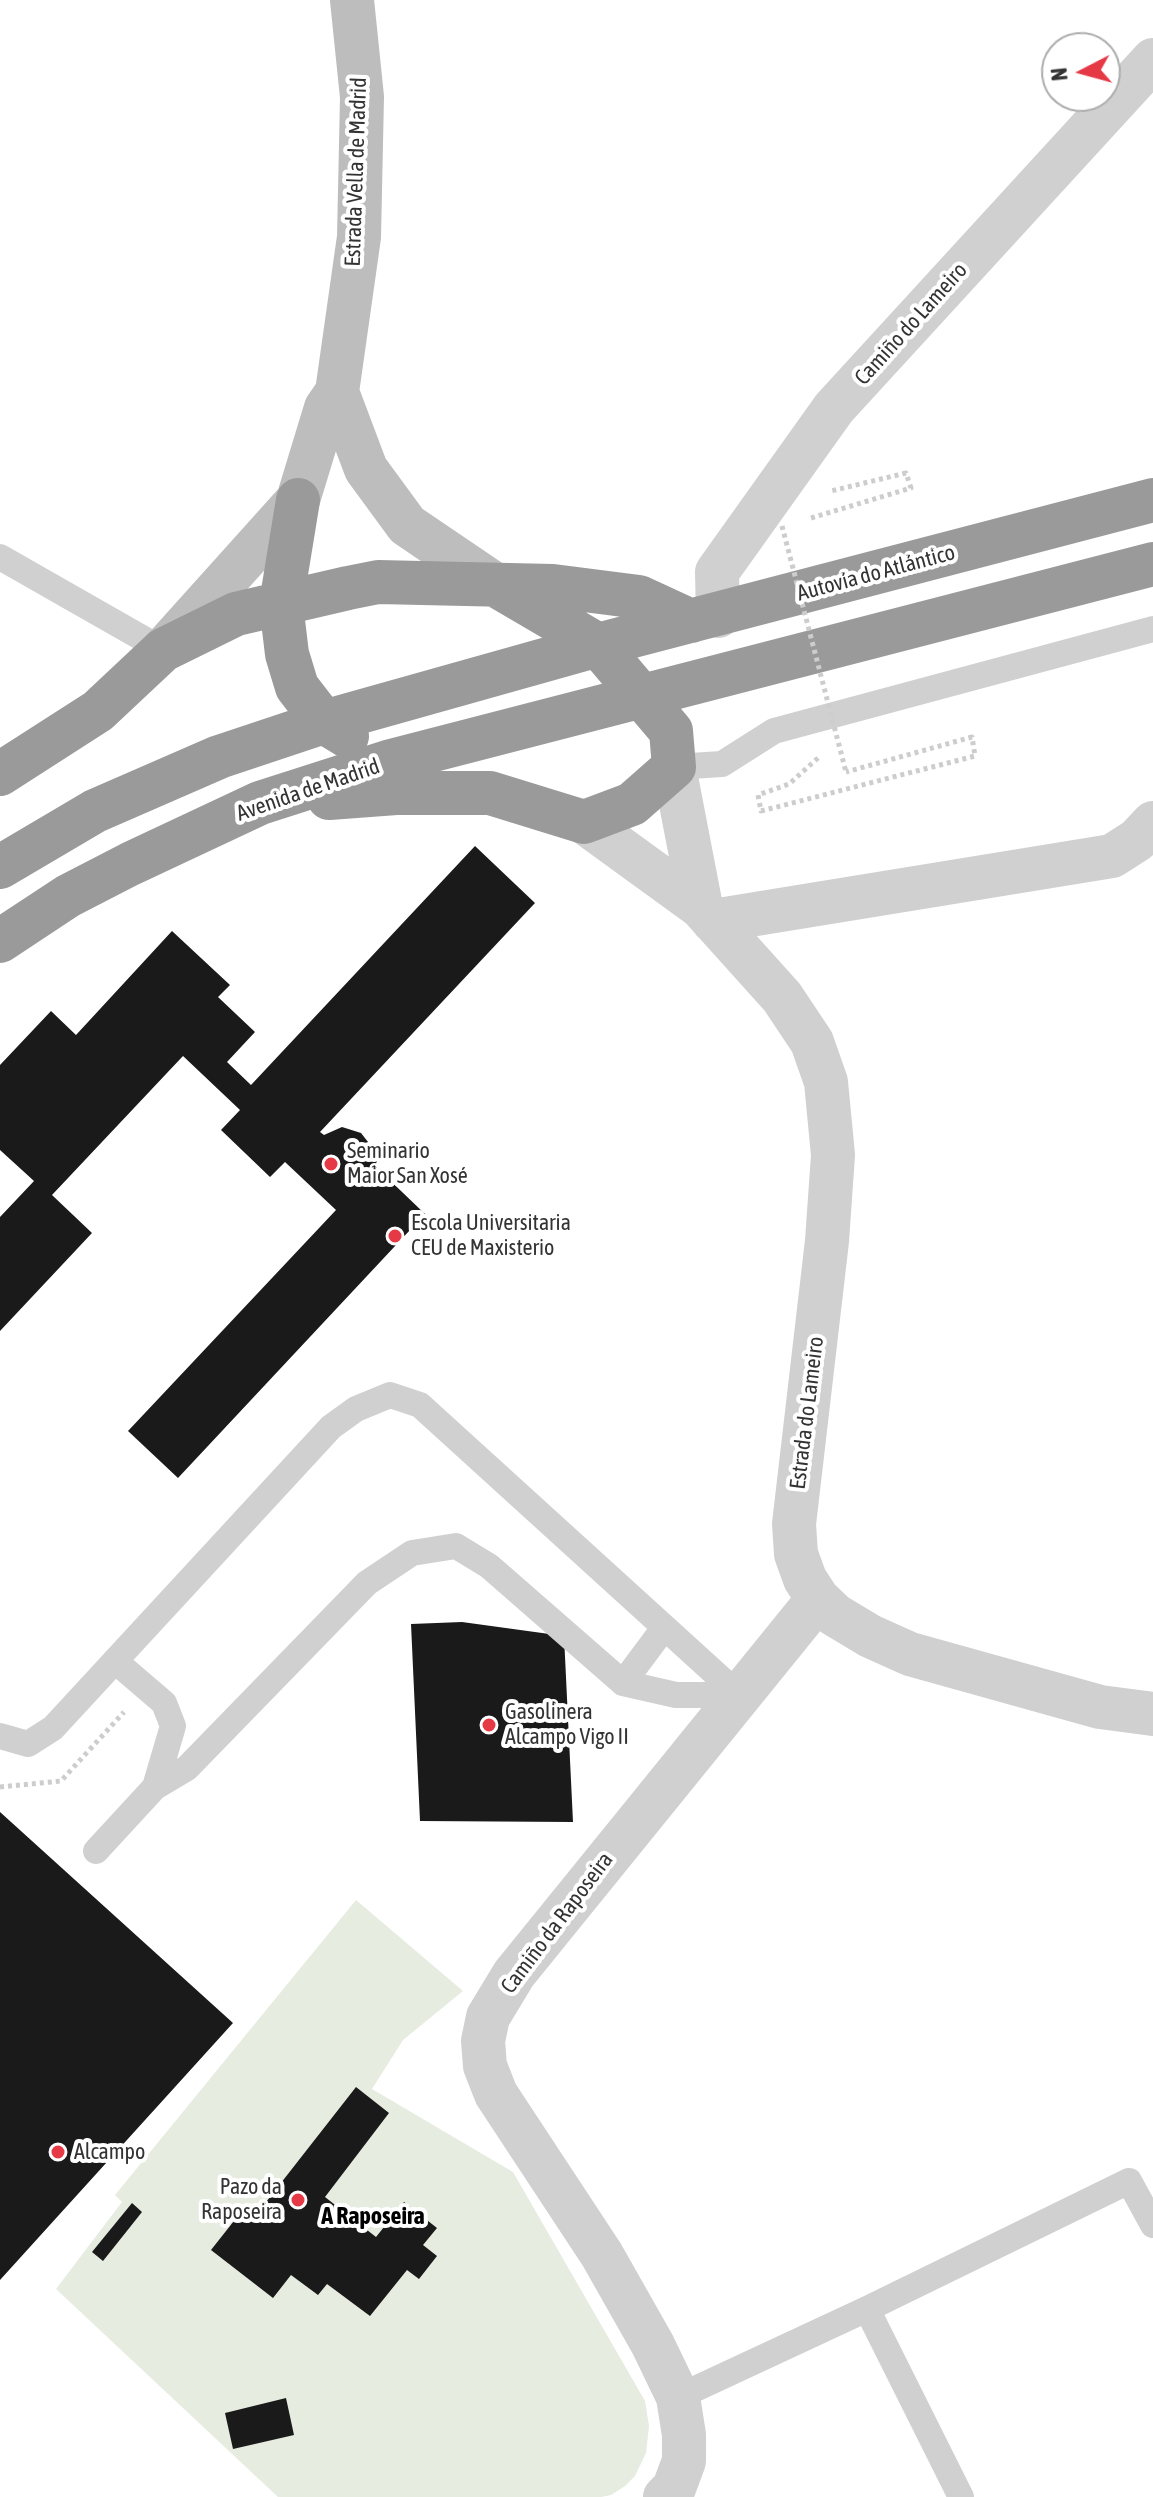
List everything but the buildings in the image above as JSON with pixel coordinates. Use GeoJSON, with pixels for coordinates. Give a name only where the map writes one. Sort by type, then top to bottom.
{"type":"FeatureCollection","features":[{"type":"Feature","properties":{"kind":"highway"},"geometry":{"type":"LineString","coordinates":[[298,500],[281,604],[287,654],[297,687],[324,722],[391,761],[584,822],[632,804],[674,767],[671,731],[598,645],[497,586]]}},
{"type":"Feature","properties":{"kind":"highway","name":"Autovía do Atlántico"},"geometry":{"type":"LineString","coordinates":[[598,645],[1153,500]]}},
{"type":"Feature","properties":{"kind":"highway"},"geometry":{"type":"LineString","coordinates":[[640,695],[1153,564]]}},
{"type":"Feature","properties":{"kind":"highway"},"geometry":{"type":"LineString","coordinates":[[0,774],[98,711],[163,650],[236,614],[378,582],[553,586],[639,597],[704,618]]}},
{"type":"Feature","properties":{"kind":"highway"},"geometry":{"type":"LineString","coordinates":[[0,867],[95,811],[219,757],[324,722],[598,645]]}},
{"type":"Feature","properties":{"kind":"highway","name":"Avenida de Madrid"},"geometry":{"type":"LineString","coordinates":[[0,941],[59,902],[130,864],[260,803],[391,761],[640,695]]}},
{"type":"Feature","properties":{"kind":"highway"},"geometry":{"type":"LineString","coordinates":[[260,803],[396,793],[490,793]]}},
{"type":"Feature","properties":{"kind":"main road","name":"Estrada Vella de Madrid"},"geometry":{"type":"LineString","coordinates":[[337,392],[359,237],[362,97],[352,0]]}},
{"type":"Feature","properties":{"kind":"main road"},"geometry":{"type":"LineString","coordinates":[[163,650],[298,500],[326,408],[337,392]]}},
{"type":"Feature","properties":{"kind":"main road"},"geometry":{"type":"LineString","coordinates":[[337,392],[366,469],[407,525],[497,586]]}},
{"type":"Feature","properties":{"kind":"street","name":"Camiño do Lameiro"},"geometry":{"type":"LineString","coordinates":[[704,618],[717,572],[834,408],[1153,60]]}},
{"type":"Feature","properties":{"kind":"street"},"geometry":{"type":"LineString","coordinates":[[674,767],[707,914],[1112,856],[1137,840],[1153,823]]}},
{"type":"Feature","properties":{"kind":"street","name":"Estrada do Lameiro"},"geometry":{"type":"LineString","coordinates":[[584,822],[707,914],[782,997],[812,1042],[826,1082],[833,1155],[827,1241],[794,1524],[796,1554],[805,1579],[818,1599],[835,1615],[870,1636],[910,1654],[1100,1707],[1153,1714]]}},
{"type":"Feature","properties":{"kind":"street","name":"Camiño da Raposeira"},"geometry":{"type":"LineString","coordinates":[[672,2494],[684,2461],[684,2435],[678,2397],[653,2345],[602,2255],[496,2094],[485,2066],[483,2041],[488,2017],[514,1974],[818,1599]]}},
{"type":"Feature","properties":{"kind":"lane"},"geometry":{"type":"LineString","coordinates":[[0,557],[163,650]]}},
{"type":"Feature","properties":{"kind":"lane"},"geometry":{"type":"LineString","coordinates":[[674,767],[722,764],[774,731],[1153,629]]}},
{"type":"Feature","properties":{"kind":"lane"},"geometry":{"type":"LineString","coordinates":[[0,1736],[28,1744],[53,1728],[331,1427],[356,1409],[390,1395],[420,1405],[739,1695]]}},
{"type":"Feature","properties":{"kind":"lane"},"geometry":{"type":"LineString","coordinates":[[96,1851],[155,1787],[187,1768],[367,1583],[412,1553],[456,1546],[489,1566],[623,1683],[676,1695],[739,1695]]}},
{"type":"Feature","properties":{"kind":"lane"},"geometry":{"type":"LineString","coordinates":[[623,1683],[664,1628]]}},
{"type":"Feature","properties":{"kind":"lane"},"geometry":{"type":"LineString","coordinates":[[115,1661],[164,1703],[173,1726],[155,1787]]}},
{"type":"Feature","properties":{"kind":"lane"},"geometry":{"type":"LineString","coordinates":[[678,2397],[1129,2181],[1153,2225]]}},
{"type":"Feature","properties":{"kind":"lane"},"geometry":{"type":"LineString","coordinates":[[867,2309],[961,2497]]}},
{"type":"Feature","properties":{"kind":"path"},"geometry":{"type":"LineString","coordinates":[[810,518],[911,488],[906,473],[840,489]]}},
{"type":"Feature","properties":{"kind":"path"},"geometry":{"type":"LineString","coordinates":[[796,522],[782,526],[846,772],[972,737],[975,756],[761,811],[758,795],[789,784],[829,749]]}},
{"type":"Feature","properties":{"kind":"shaded area"},"geometry":{"type":"Polygon","coordinates":[[[356,1900],[463,1991],[403,2040],[372,2089],[513,2172],[645,2401],[649,2426],[646,2453],[635,2476],[611,2495],[278,2497],[56,2289],[122,2202],[115,2195],[356,1900]]]}},
{"type":"Feature","properties":{"kind":"place","name":"Seminario Maior San Xosé"},"geometry":{"type":"Point","coordinates":[331,1164]}},
{"type":"Feature","properties":{"kind":"place","name":"Escola Universitaria CEU de Maxisterio"},"geometry":{"type":"Point","coordinates":[395,1236]}},
{"type":"Feature","properties":{"kind":"place","name":"Gasolinera Alcampo Vigo II"},"geometry":{"type":"Point","coordinates":[489,1725]}},
{"type":"Feature","properties":{"kind":"place","name":"Alcampo"},"geometry":{"type":"Point","coordinates":[58,2152]}},
{"type":"Feature","properties":{"kind":"place","name":"Pazo da Raposeira"},"geometry":{"type":"Point","coordinates":[298,2200]}},
{"type":"Feature","properties":{"kind":"district","name":"A Raposeira"},"geometry":{"type":"Point","coordinates":[373,2216]}}]}
